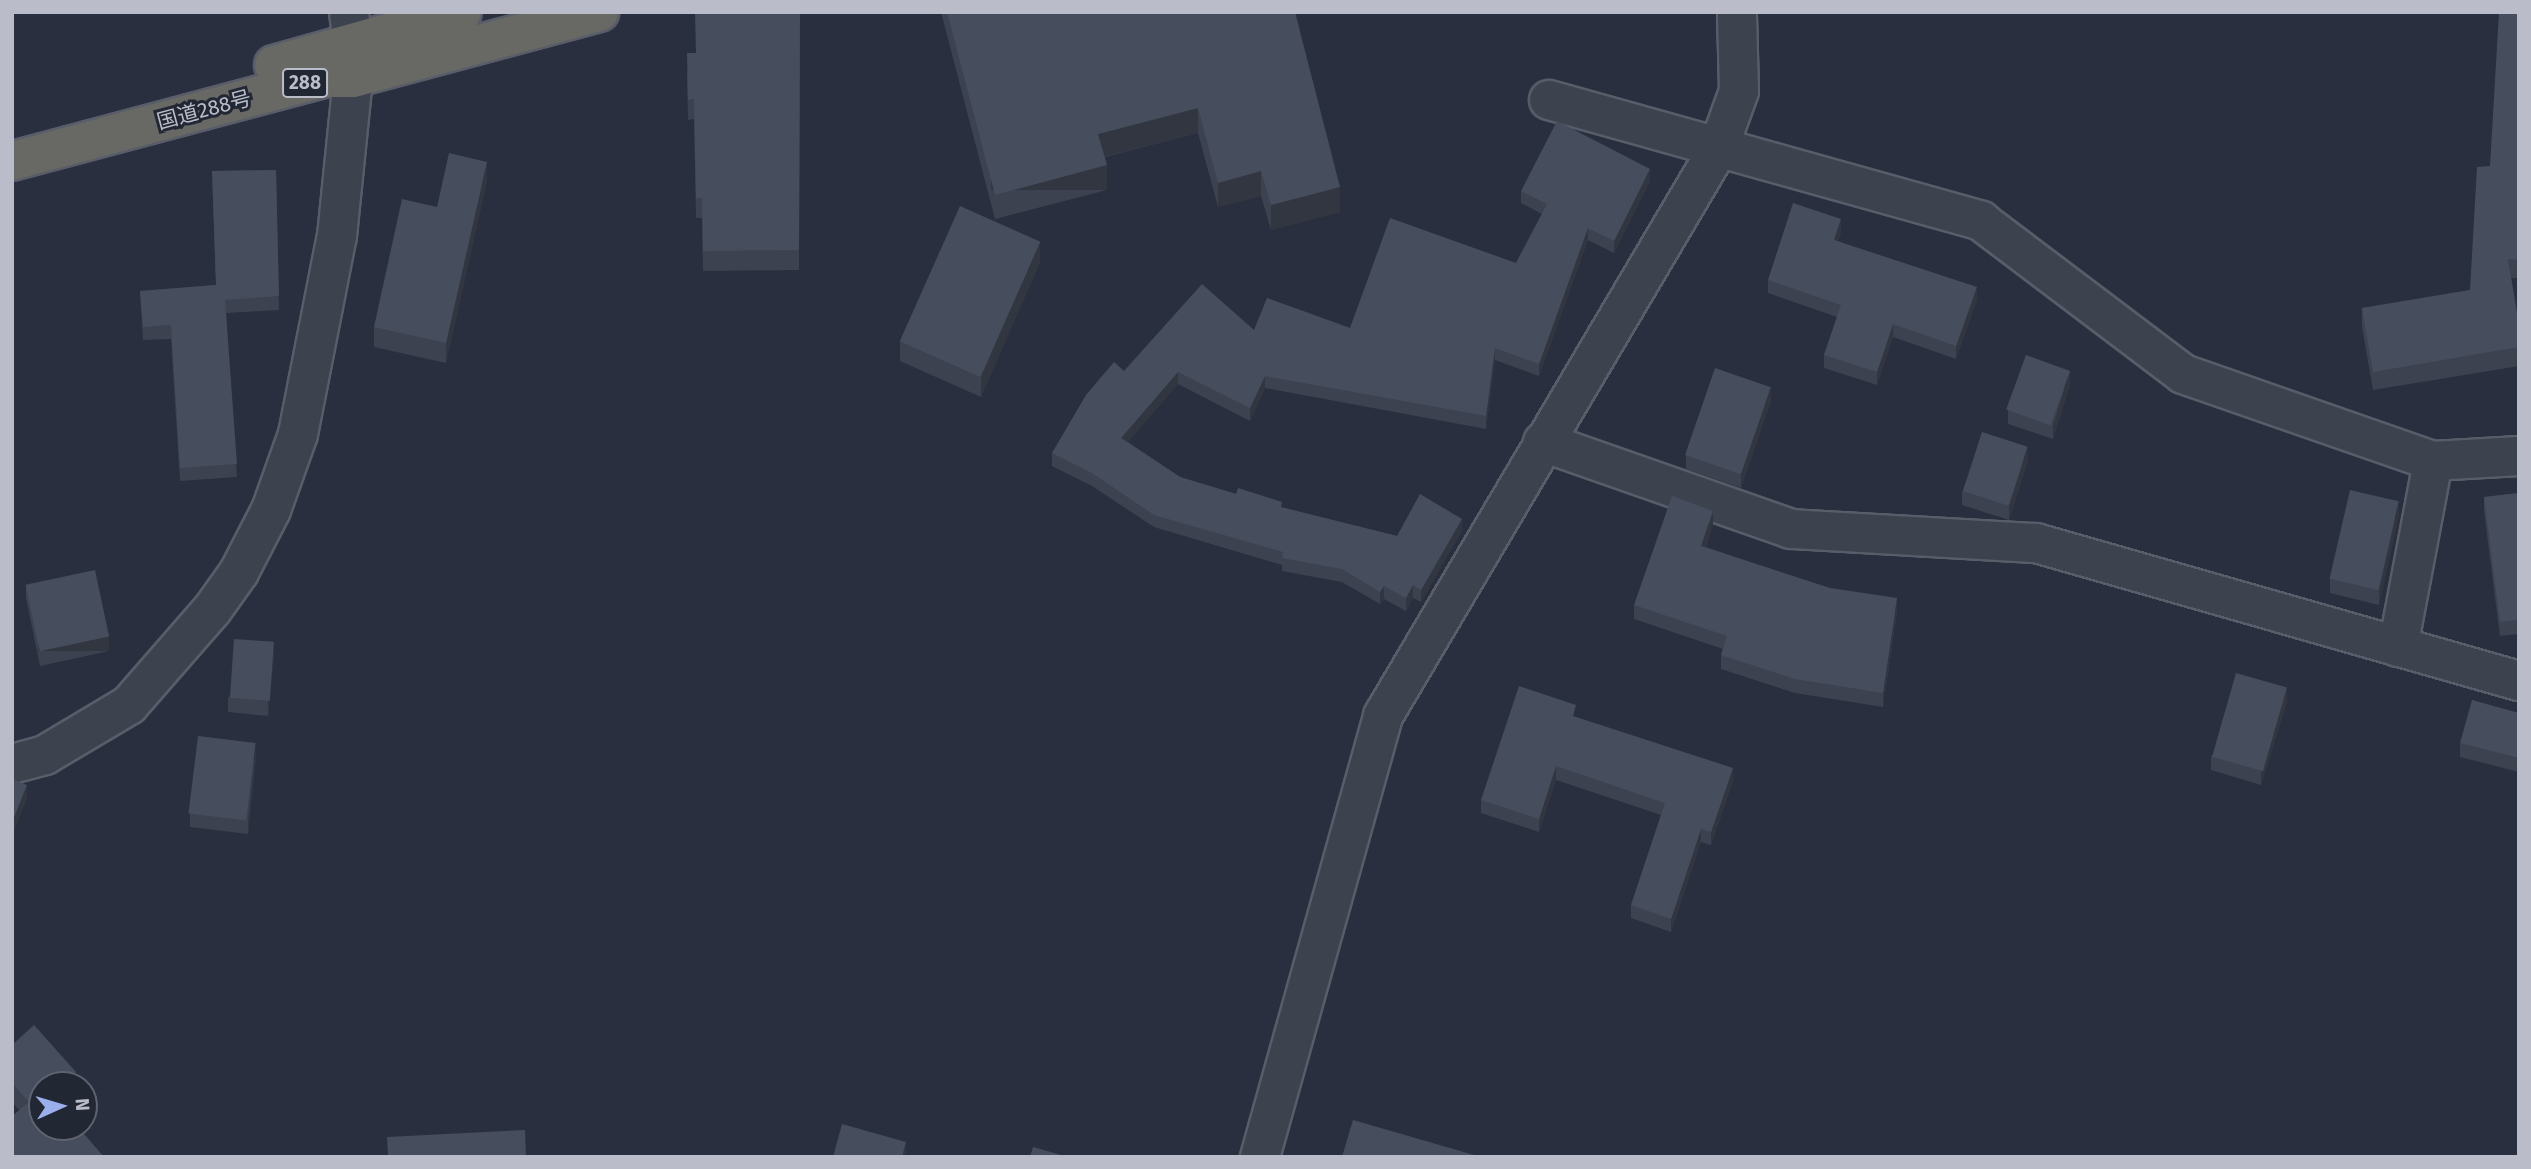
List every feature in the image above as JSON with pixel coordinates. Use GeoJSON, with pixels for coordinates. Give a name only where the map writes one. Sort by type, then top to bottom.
{"type":"FeatureCollection","features":[{"type":"Feature","properties":{"kind":"highway","name":"国道288号"},"geometry":{"type":"LineString","coordinates":[[12,137],[462,12]]}},
{"type":"Feature","properties":{"kind":"highway","name":"国道288号"},"geometry":{"type":"LineString","coordinates":[[12,161],[324,78],[352,44],[599,12]]}},
{"type":"Feature","properties":{"kind":"street"},"geometry":{"type":"LineString","coordinates":[[1260,1157],[1383,716],[1718,149],[1739,91],[1737,12]]}},
{"type":"Feature","properties":{"kind":"street"},"geometry":{"type":"LineString","coordinates":[[12,764],[45,755],[129,705],[212,610],[239,572],[271,510],[298,435],[332,262],[352,44]]}},
{"type":"Feature","properties":{"kind":"street"},"geometry":{"type":"LineString","coordinates":[[1549,100],[1981,221],[2183,374],[2433,461],[2519,457]]}},
{"type":"Feature","properties":{"kind":"street"},"geometry":{"type":"LineString","coordinates":[[1543,442],[1791,529],[2036,543],[2519,681]]}},
{"type":"Feature","properties":{"kind":"street"},"geometry":{"type":"LineString","coordinates":[[2398,647],[2433,461]]}},
{"type":"Feature","properties":{"kind":"building"},"geometry":{"type":"Polygon","coordinates":[[[800,12],[799,250],[703,251],[702,198],[696,198],[694,99],[688,100],[687,53],[696,53],[695,13],[800,12]]]}},
{"type":"Feature","properties":{"kind":"building"},"geometry":{"type":"Polygon","coordinates":[[[947,12],[1295,12],[1340,187],[1271,205],[1261,171],[1218,183],[1198,108],[1098,134],[1107,165],[995,195],[947,12]]]}},
{"type":"Feature","properties":{"kind":"building"},"geometry":{"type":"Polygon","coordinates":[[[2499,12],[2519,12],[2519,260],[2508,259],[2519,325],[2519,347],[2373,372],[2362,308],[2470,290],[2477,167],[2490,166],[2499,12]]]}},
{"type":"Feature","properties":{"kind":"building"},"geometry":{"type":"Polygon","coordinates":[[[1557,121],[1650,169],[1614,241],[1588,228],[1539,364],[1495,348],[1486,416],[1265,376],[1250,408],[1178,372],[1121,438],[1180,477],[1236,494],[1238,488],[1282,502],[1281,507],[1397,536],[1420,494],[1462,519],[1421,590],[1413,585],[1406,598],[1384,586],[1380,592],[1342,569],[1282,558],[1283,552],[1154,515],[1092,473],[1052,453],[1086,395],[1114,362],[1124,371],[1202,284],[1254,330],[1267,298],[1350,328],[1390,218],[1516,263],[1547,204],[1521,191],[1557,121]]]}},
{"type":"Feature","properties":{"kind":"building"},"geometry":{"type":"Polygon","coordinates":[[[449,153],[487,162],[446,343],[374,327],[402,199],[437,207],[449,153]]]}},
{"type":"Feature","properties":{"kind":"building"},"geometry":{"type":"Polygon","coordinates":[[[276,170],[279,296],[225,300],[237,464],[180,468],[171,325],[143,327],[140,291],[216,285],[212,171],[276,170]]]}},
{"type":"Feature","properties":{"kind":"building"},"geometry":{"type":"Polygon","coordinates":[[[1793,203],[1841,219],[1834,240],[1977,287],[1956,346],[1893,324],[1877,372],[1824,355],[1841,305],[1768,280],[1793,203]]]}},
{"type":"Feature","properties":{"kind":"building"},"geometry":{"type":"Polygon","coordinates":[[[960,206],[1040,242],[980,377],[900,341],[960,206]]]}},
{"type":"Feature","properties":{"kind":"building"},"geometry":{"type":"Polygon","coordinates":[[[2026,355],[2070,371],[2050,426],[2006,410],[2026,355]]]}},
{"type":"Feature","properties":{"kind":"building"},"geometry":{"type":"Polygon","coordinates":[[[1715,368],[1771,387],[1741,474],[1685,455],[1715,368]]]}},
{"type":"Feature","properties":{"kind":"building"},"geometry":{"type":"Polygon","coordinates":[[[1982,432],[2028,447],[2008,506],[1963,491],[1982,432]]]}},
{"type":"Feature","properties":{"kind":"building"},"geometry":{"type":"Polygon","coordinates":[[[2350,490],[2399,501],[2378,590],[2330,579],[2350,490]]]}},
{"type":"Feature","properties":{"kind":"building"},"geometry":{"type":"Polygon","coordinates":[[[2519,493],[2519,620],[2500,622],[2484,497],[2519,493]]]}},
{"type":"Feature","properties":{"kind":"building"},"geometry":{"type":"Polygon","coordinates":[[[1672,496],[1713,511],[1701,546],[1830,588],[1897,598],[1883,693],[1795,679],[1721,655],[1727,636],[1634,605],[1672,496]]]}},
{"type":"Feature","properties":{"kind":"building"},"geometry":{"type":"Polygon","coordinates":[[[95,570],[109,637],[40,651],[26,585],[95,570]]]}},
{"type":"Feature","properties":{"kind":"building"},"geometry":{"type":"Polygon","coordinates":[[[234,639],[274,642],[270,701],[230,698],[234,639]]]}},
{"type":"Feature","properties":{"kind":"building"},"geometry":{"type":"Polygon","coordinates":[[[2236,673],[2287,688],[2263,771],[2212,757],[2236,673]]]}},
{"type":"Feature","properties":{"kind":"building"},"geometry":{"type":"Polygon","coordinates":[[[1519,686],[1576,705],[1573,716],[1733,768],[1711,832],[1701,829],[1671,919],[1631,905],[1665,803],[1556,766],[1539,819],[1481,800],[1519,686]]]}},
{"type":"Feature","properties":{"kind":"building"},"geometry":{"type":"Polygon","coordinates":[[[2472,700],[2519,713],[2519,758],[2460,743],[2472,700]]]}},
{"type":"Feature","properties":{"kind":"building"},"geometry":{"type":"Polygon","coordinates":[[[198,736],[256,743],[246,820],[188,813],[198,736]]]}},
{"type":"Feature","properties":{"kind":"building"},"geometry":{"type":"Polygon","coordinates":[[[12,779],[27,785],[12,823],[12,779]]]}},
{"type":"Feature","properties":{"kind":"building"},"geometry":{"type":"Polygon","coordinates":[[[34,1025],[75,1071],[28,1071],[28,1101],[12,1083],[12,1045],[34,1025]]]}},
{"type":"Feature","properties":{"kind":"building"},"geometry":{"type":"Polygon","coordinates":[[[28,1103],[28,1141],[90,1141],[104,1157],[12,1157],[12,1116],[28,1103]]]}},
{"type":"Feature","properties":{"kind":"building"},"geometry":{"type":"Polygon","coordinates":[[[1353,1120],[1481,1157],[1342,1157],[1353,1120]]]}},
{"type":"Feature","properties":{"kind":"building"},"geometry":{"type":"Polygon","coordinates":[[[842,1124],[906,1142],[902,1157],[833,1157],[842,1124]]]}},
{"type":"Feature","properties":{"kind":"building"},"geometry":{"type":"Polygon","coordinates":[[[525,1130],[526,1157],[388,1157],[387,1137],[525,1130]]]}},
{"type":"Feature","properties":{"kind":"building"},"geometry":{"type":"Polygon","coordinates":[[[1033,1147],[1068,1157],[1030,1157],[1033,1147]]]}}]}
